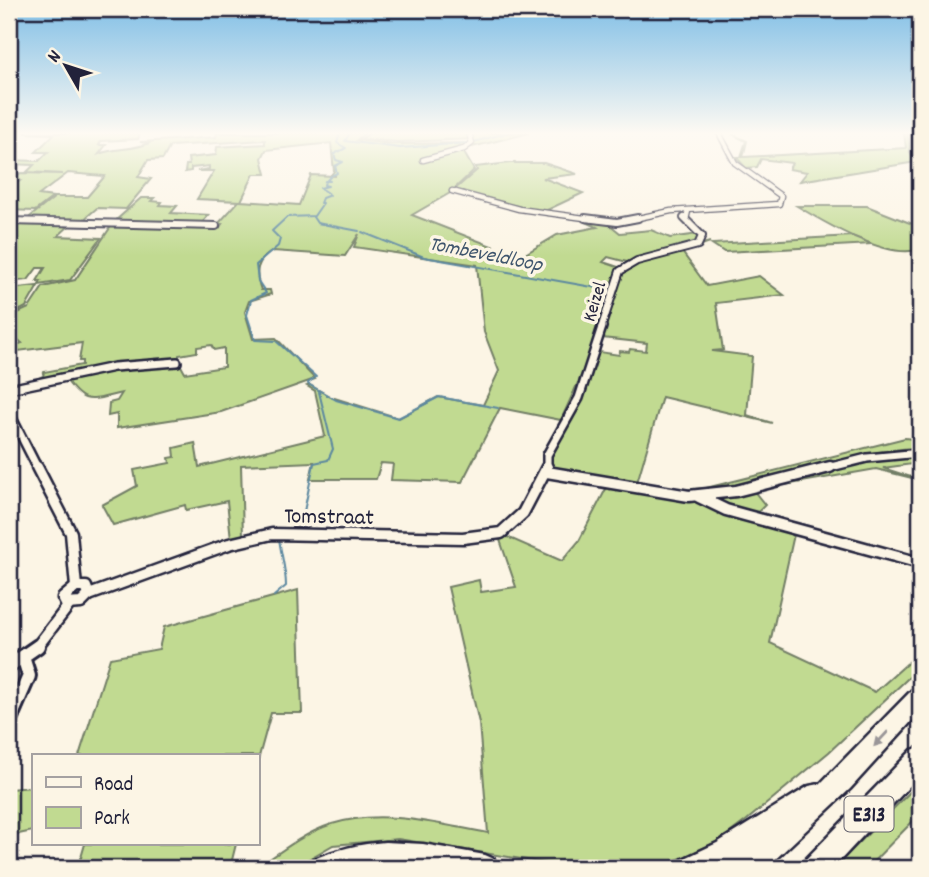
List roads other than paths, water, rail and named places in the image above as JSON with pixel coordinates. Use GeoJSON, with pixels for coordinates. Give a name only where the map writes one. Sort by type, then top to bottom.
{"type":"FeatureCollection","features":[{"type":"Feature","properties":{"kind":"highway","name":"E313"},"geometry":{"type":"LineString","coordinates":[[747,868],[841,781],[920,697]]}},
{"type":"Feature","properties":{"kind":"highway","name":"E313"},"geometry":{"type":"LineString","coordinates":[[815,868],[920,758]]}},
{"type":"Feature","properties":{"kind":"highway"},"geometry":{"type":"LineString","coordinates":[[692,868],[726,852],[841,781]]}},
{"type":"Feature","properties":{"kind":"highway"},"geometry":{"type":"LineString","coordinates":[[323,868],[352,860],[394,854],[485,868]]}},
{"type":"Feature","properties":{"kind":"highway"},"geometry":{"type":"LineString","coordinates":[[352,860],[392,868]]}},
{"type":"Feature","properties":{"kind":"street"},"geometry":{"type":"LineString","coordinates":[[452,191],[519,209],[617,222],[671,211],[774,206],[783,198],[751,174]]}},
{"type":"Feature","properties":{"kind":"street","name":"Keizel"},"geometry":{"type":"LineString","coordinates":[[564,422],[579,398],[620,271],[637,261],[698,245],[702,236],[684,218],[688,211]]}},
{"type":"Feature","properties":{"kind":"street"},"geometry":{"type":"LineString","coordinates":[[9,220],[216,226]]}},
{"type":"Feature","properties":{"kind":"street"},"geometry":{"type":"LineString","coordinates":[[9,389],[114,367],[177,362]]}},
{"type":"Feature","properties":{"kind":"street"},"geometry":{"type":"LineString","coordinates":[[9,412],[71,533],[76,587]]}},
{"type":"Feature","properties":{"kind":"street","name":"Tomstraat"},"geometry":{"type":"LineString","coordinates":[[69,605],[81,603],[89,595],[229,544],[272,534],[463,538],[501,533],[523,513],[547,472],[547,455],[564,422]]}},
{"type":"Feature","properties":{"kind":"street"},"geometry":{"type":"LineString","coordinates":[[547,472],[596,479],[659,493],[711,495],[886,456],[920,453]]}},
{"type":"Feature","properties":{"kind":"street"},"geometry":{"type":"LineString","coordinates":[[696,495],[726,510],[920,563]]}},
{"type":"Feature","properties":{"kind":"street"},"geometry":{"type":"LineString","coordinates":[[9,666],[24,660],[47,639],[69,605],[63,598],[76,587],[86,587],[89,595]]}},
{"type":"Feature","properties":{"kind":"street"},"geometry":{"type":"LineString","coordinates":[[9,722],[29,676],[30,669],[24,660]]}},
{"type":"Feature","properties":{"kind":"waterway"},"geometry":{"type":"LineString","coordinates":[[308,383],[316,377],[276,341],[255,340],[247,315],[251,300],[266,293],[258,281],[256,265],[278,246],[280,239],[272,231],[287,217],[314,216],[323,203],[320,203],[322,198],[330,195],[320,188],[328,186],[324,185],[325,181],[330,181],[327,180],[331,176]]}},
{"type":"Feature","properties":{"kind":"waterway","name":"Tombeveldloop"},"geometry":{"type":"LineString","coordinates":[[313,217],[317,223],[359,231]]}},
{"type":"Feature","properties":{"kind":"waterway","name":"Tombeveldloop"},"geometry":{"type":"LineString","coordinates":[[362,232],[424,257],[609,290]]}},
{"type":"Feature","properties":{"kind":"waterway"},"geometry":{"type":"LineString","coordinates":[[308,384],[336,400],[398,418],[439,397],[498,408]]}},
{"type":"Feature","properties":{"kind":"waterway"},"geometry":{"type":"LineString","coordinates":[[301,526],[314,463],[328,460],[333,449],[319,392]]}},
{"type":"Feature","properties":{"kind":"waterway"},"geometry":{"type":"LineString","coordinates":[[274,596],[286,586],[279,538]]}}]}
